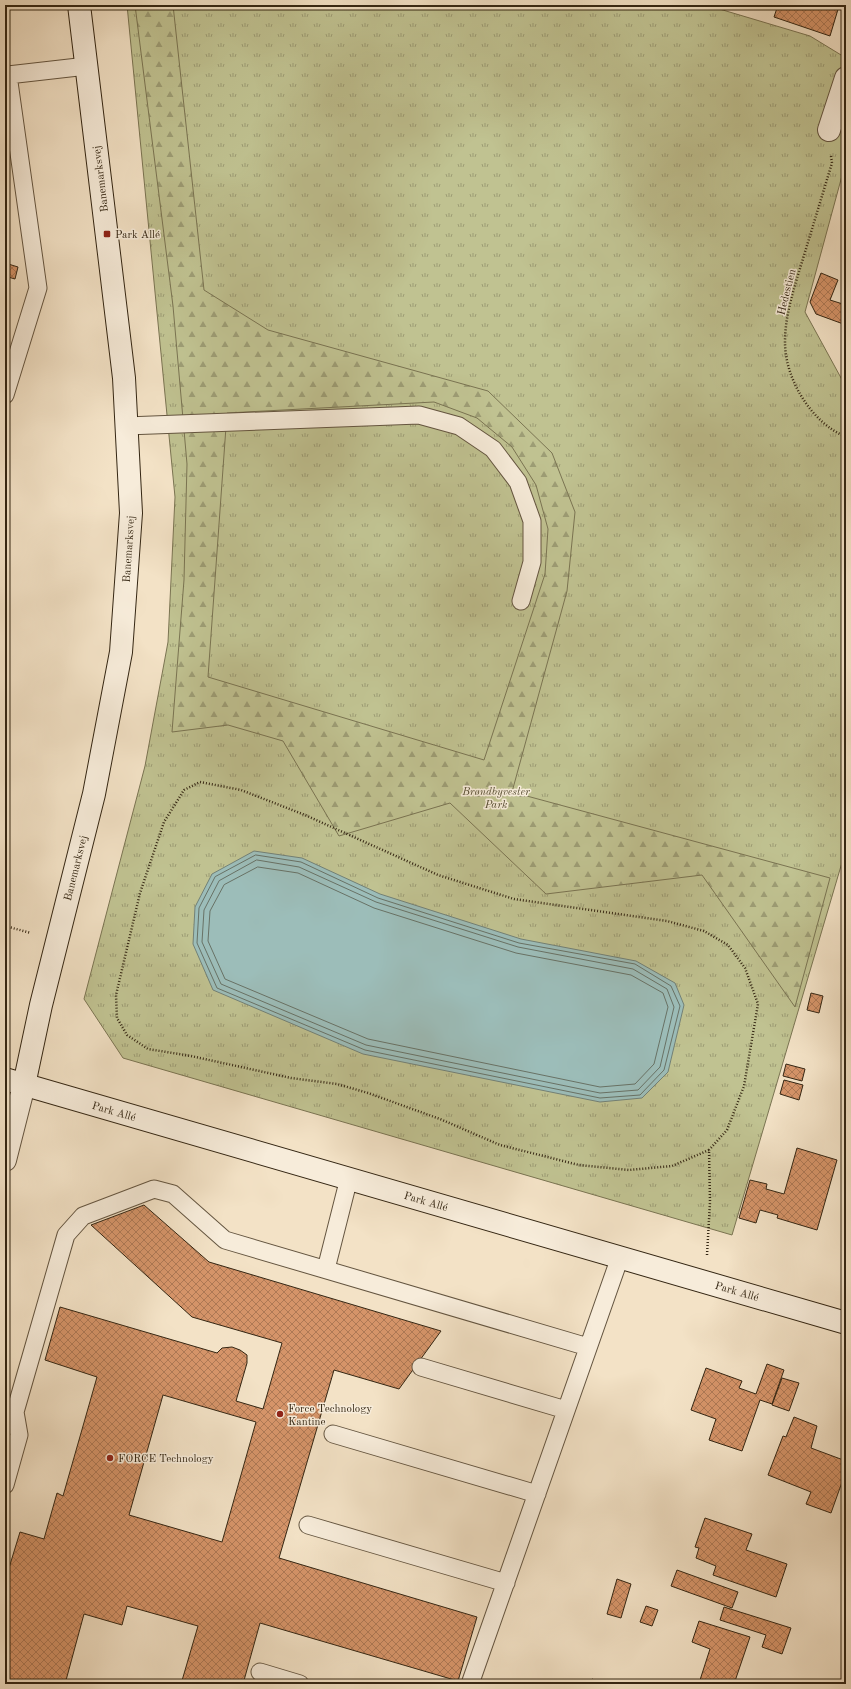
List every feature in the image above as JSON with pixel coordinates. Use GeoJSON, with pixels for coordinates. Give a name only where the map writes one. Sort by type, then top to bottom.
{"type":"FeatureCollection","features":[{"type":"Feature","properties":{"kind":"street","name":"Banemarksvej"},"geometry":{"type":"LineString","coordinates":[[5,1160],[14,1082],[41,1005],[94,794],[121,652],[131,513],[124,378],[79,5]]}},
{"type":"Feature","properties":{"kind":"street"},"geometry":{"type":"LineString","coordinates":[[829,130],[846,78]]}},
{"type":"Feature","properties":{"kind":"street","name":"Park Allé"},"geometry":{"type":"LineString","coordinates":[[14,1082],[846,1323]]}},
{"type":"Feature","properties":{"kind":"lane"},"geometry":{"type":"LineString","coordinates":[[5,395],[38,288],[7,75],[87,66]]}},
{"type":"Feature","properties":{"kind":"lane"},"geometry":{"type":"LineString","coordinates":[[126,426],[419,415],[459,426],[493,449],[518,482],[525,501],[532,521],[532,562],[521,602]]}},
{"type":"Feature","properties":{"kind":"lane"},"geometry":{"type":"LineString","coordinates":[[326,1269],[349,1178]]}},
{"type":"Feature","properties":{"kind":"lane"},"geometry":{"type":"LineString","coordinates":[[6,1479],[19,1435],[16,1412],[66,1236],[83,1216],[154,1189],[173,1194],[225,1240],[588,1347]]}},
{"type":"Feature","properties":{"kind":"lane"},"geometry":{"type":"LineString","coordinates":[[470,1684],[620,1257]]}},
{"type":"Feature","properties":{"kind":"lane"},"geometry":{"type":"LineString","coordinates":[[421,1368],[566,1410]]}},
{"type":"Feature","properties":{"kind":"lane"},"geometry":{"type":"LineString","coordinates":[[332,1434],[536,1494]]}},
{"type":"Feature","properties":{"kind":"lane"},"geometry":{"type":"LineString","coordinates":[[308,1525],[506,1583]]}},
{"type":"Feature","properties":{"kind":"lane"},"geometry":{"type":"LineString","coordinates":[[260,1672],[300,1684]]}},
{"type":"Feature","properties":{"kind":"path","name":"Hedestien"},"geometry":{"type":"LineString","coordinates":[[829,130],[832,163],[789,306],[785,343],[791,376],[809,410],[835,433],[846,437]]}},
{"type":"Feature","properties":{"kind":"path"},"geometry":{"type":"LineString","coordinates":[[705,1281],[710,1202],[709,1150],[727,1130],[744,1086],[758,1004],[745,968],[728,945],[704,931],[667,921],[506,897],[438,875],[305,815],[241,790],[200,782],[184,790],[164,822],[140,893],[116,995],[117,1018],[127,1035],[148,1049],[191,1056],[291,1078],[337,1084],[368,1093],[440,1119],[500,1145],[579,1164],[629,1170],[672,1166],[709,1150]]}},
{"type":"Feature","properties":{"kind":"green space","name":"Brøndbyvester Park"},"geometry":{"type":"Polygon","coordinates":[[[127,5],[706,5],[810,36],[846,58],[846,161],[805,312],[846,387],[846,849],[732,1235],[123,1058],[84,999],[145,766],[168,642],[175,497],[127,5]]]}},
{"type":"Feature","properties":{"kind":"green space"},"geometry":{"type":"Polygon","coordinates":[[[135,5],[173,5],[204,290],[268,330],[488,391],[552,453],[575,512],[567,591],[512,792],[830,878],[795,1007],[702,875],[546,894],[450,803],[339,836],[283,741],[228,725],[172,732],[184,580],[187,464],[173,306],[135,5]],[[434,402],[227,413],[208,677],[484,760],[545,574],[548,529],[536,485],[512,447],[477,418],[434,402]]]}},
{"type":"Feature","properties":{"kind":"water"},"geometry":{"type":"Polygon","coordinates":[[[254,851],[302,858],[380,894],[521,939],[636,961],[675,983],[684,1005],[668,1072],[642,1098],[600,1102],[363,1054],[213,990],[193,944],[195,907],[212,874],[254,851]]]}},
{"type":"Feature","properties":{"kind":"building"},"geometry":{"type":"Polygon","coordinates":[[[778,5],[811,5],[818,7],[818,5],[839,6],[830,36],[774,17],[778,5]]]}},
{"type":"Feature","properties":{"kind":"building"},"geometry":{"type":"Polygon","coordinates":[[[5,263],[18,267],[15,279],[8,277],[5,289],[5,263]]]}},
{"type":"Feature","properties":{"kind":"building"},"geometry":{"type":"Polygon","coordinates":[[[821,273],[838,280],[830,300],[846,305],[846,325],[816,314],[810,302],[821,273]]]}},
{"type":"Feature","properties":{"kind":"building"},"geometry":{"type":"Polygon","coordinates":[[[811,993],[823,996],[819,1013],[807,1010],[811,993]]]}},
{"type":"Feature","properties":{"kind":"building"},"geometry":{"type":"Polygon","coordinates":[[[786,1064],[805,1069],[802,1081],[783,1076],[786,1064]]]}},
{"type":"Feature","properties":{"kind":"building"},"geometry":{"type":"Polygon","coordinates":[[[784,1080],[803,1085],[799,1100],[780,1094],[784,1080]]]}},
{"type":"Feature","properties":{"kind":"building"},"geometry":{"type":"Polygon","coordinates":[[[797,1148],[837,1160],[817,1230],[777,1218],[778,1215],[760,1210],[756,1223],[739,1218],[750,1180],[767,1184],[766,1189],[784,1194],[797,1148]]]}},
{"type":"Feature","properties":{"kind":"building","name":"FORCE Technology"},"geometry":{"type":"Polygon","coordinates":[[[144,1205],[209,1262],[441,1331],[399,1389],[334,1370],[279,1558],[477,1617],[458,1681],[260,1623],[243,1684],[181,1684],[198,1626],[127,1606],[122,1625],[84,1614],[65,1684],[5,1684],[5,1581],[20,1532],[44,1539],[57,1493],[63,1496],[97,1377],[45,1360],[60,1307],[217,1353],[222,1348],[232,1347],[240,1350],[247,1355],[247,1363],[236,1401],[263,1409],[282,1343],[192,1317],[91,1225],[144,1205]],[[163,1395],[129,1515],[222,1542],[256,1422],[163,1395]]]}},
{"type":"Feature","properties":{"kind":"building"},"geometry":{"type":"Polygon","coordinates":[[[767,1364],[784,1370],[772,1404],[760,1400],[742,1451],[709,1440],[716,1419],[691,1410],[706,1368],[742,1381],[739,1388],[756,1394],[767,1364]]]}},
{"type":"Feature","properties":{"kind":"building"},"geometry":{"type":"Polygon","coordinates":[[[782,1378],[799,1383],[789,1411],[772,1405],[782,1378]]]}},
{"type":"Feature","properties":{"kind":"building"},"geometry":{"type":"Polygon","coordinates":[[[794,1417],[817,1426],[811,1448],[846,1461],[846,1471],[831,1513],[806,1504],[811,1492],[768,1475],[783,1436],[786,1437],[794,1417]]]}},
{"type":"Feature","properties":{"kind":"building"},"geometry":{"type":"Polygon","coordinates":[[[705,1518],[752,1534],[746,1550],[787,1564],[776,1597],[713,1575],[716,1566],[696,1558],[699,1548],[695,1547],[705,1518]]]}},
{"type":"Feature","properties":{"kind":"building"},"geometry":{"type":"Polygon","coordinates":[[[677,1570],[738,1592],[732,1608],[671,1586],[677,1570]]]}},
{"type":"Feature","properties":{"kind":"building"},"geometry":{"type":"Polygon","coordinates":[[[617,1579],[631,1584],[621,1618],[607,1614],[617,1579]]]}},
{"type":"Feature","properties":{"kind":"building"},"geometry":{"type":"Polygon","coordinates":[[[646,1606],[658,1610],[652,1626],[640,1622],[646,1606]]]}},
{"type":"Feature","properties":{"kind":"building"},"geometry":{"type":"Polygon","coordinates":[[[724,1607],[791,1628],[782,1654],[762,1647],[766,1635],[720,1620],[724,1607]]]}},
{"type":"Feature","properties":{"kind":"building"},"geometry":{"type":"Polygon","coordinates":[[[699,1621],[750,1637],[734,1684],[713,1684],[700,1680],[710,1649],[692,1642],[699,1621]]]}},
{"type":"Feature","properties":{"kind":"building"},"geometry":{"type":"Polygon","coordinates":[[[592,1679],[603,1683],[603,1684],[590,1684],[592,1679]]]}},
{"type":"Feature","properties":{"kind":"place","name":"Park Allé"},"geometry":{"type":"Point","coordinates":[107,234]}},
{"type":"Feature","properties":{"kind":"place","name":"Force Technology Kantine"},"geometry":{"type":"Point","coordinates":[280,1414]}},
{"type":"Feature","properties":{"kind":"place","name":"FORCE Technology"},"geometry":{"type":"Point","coordinates":[110,1458]}}]}
